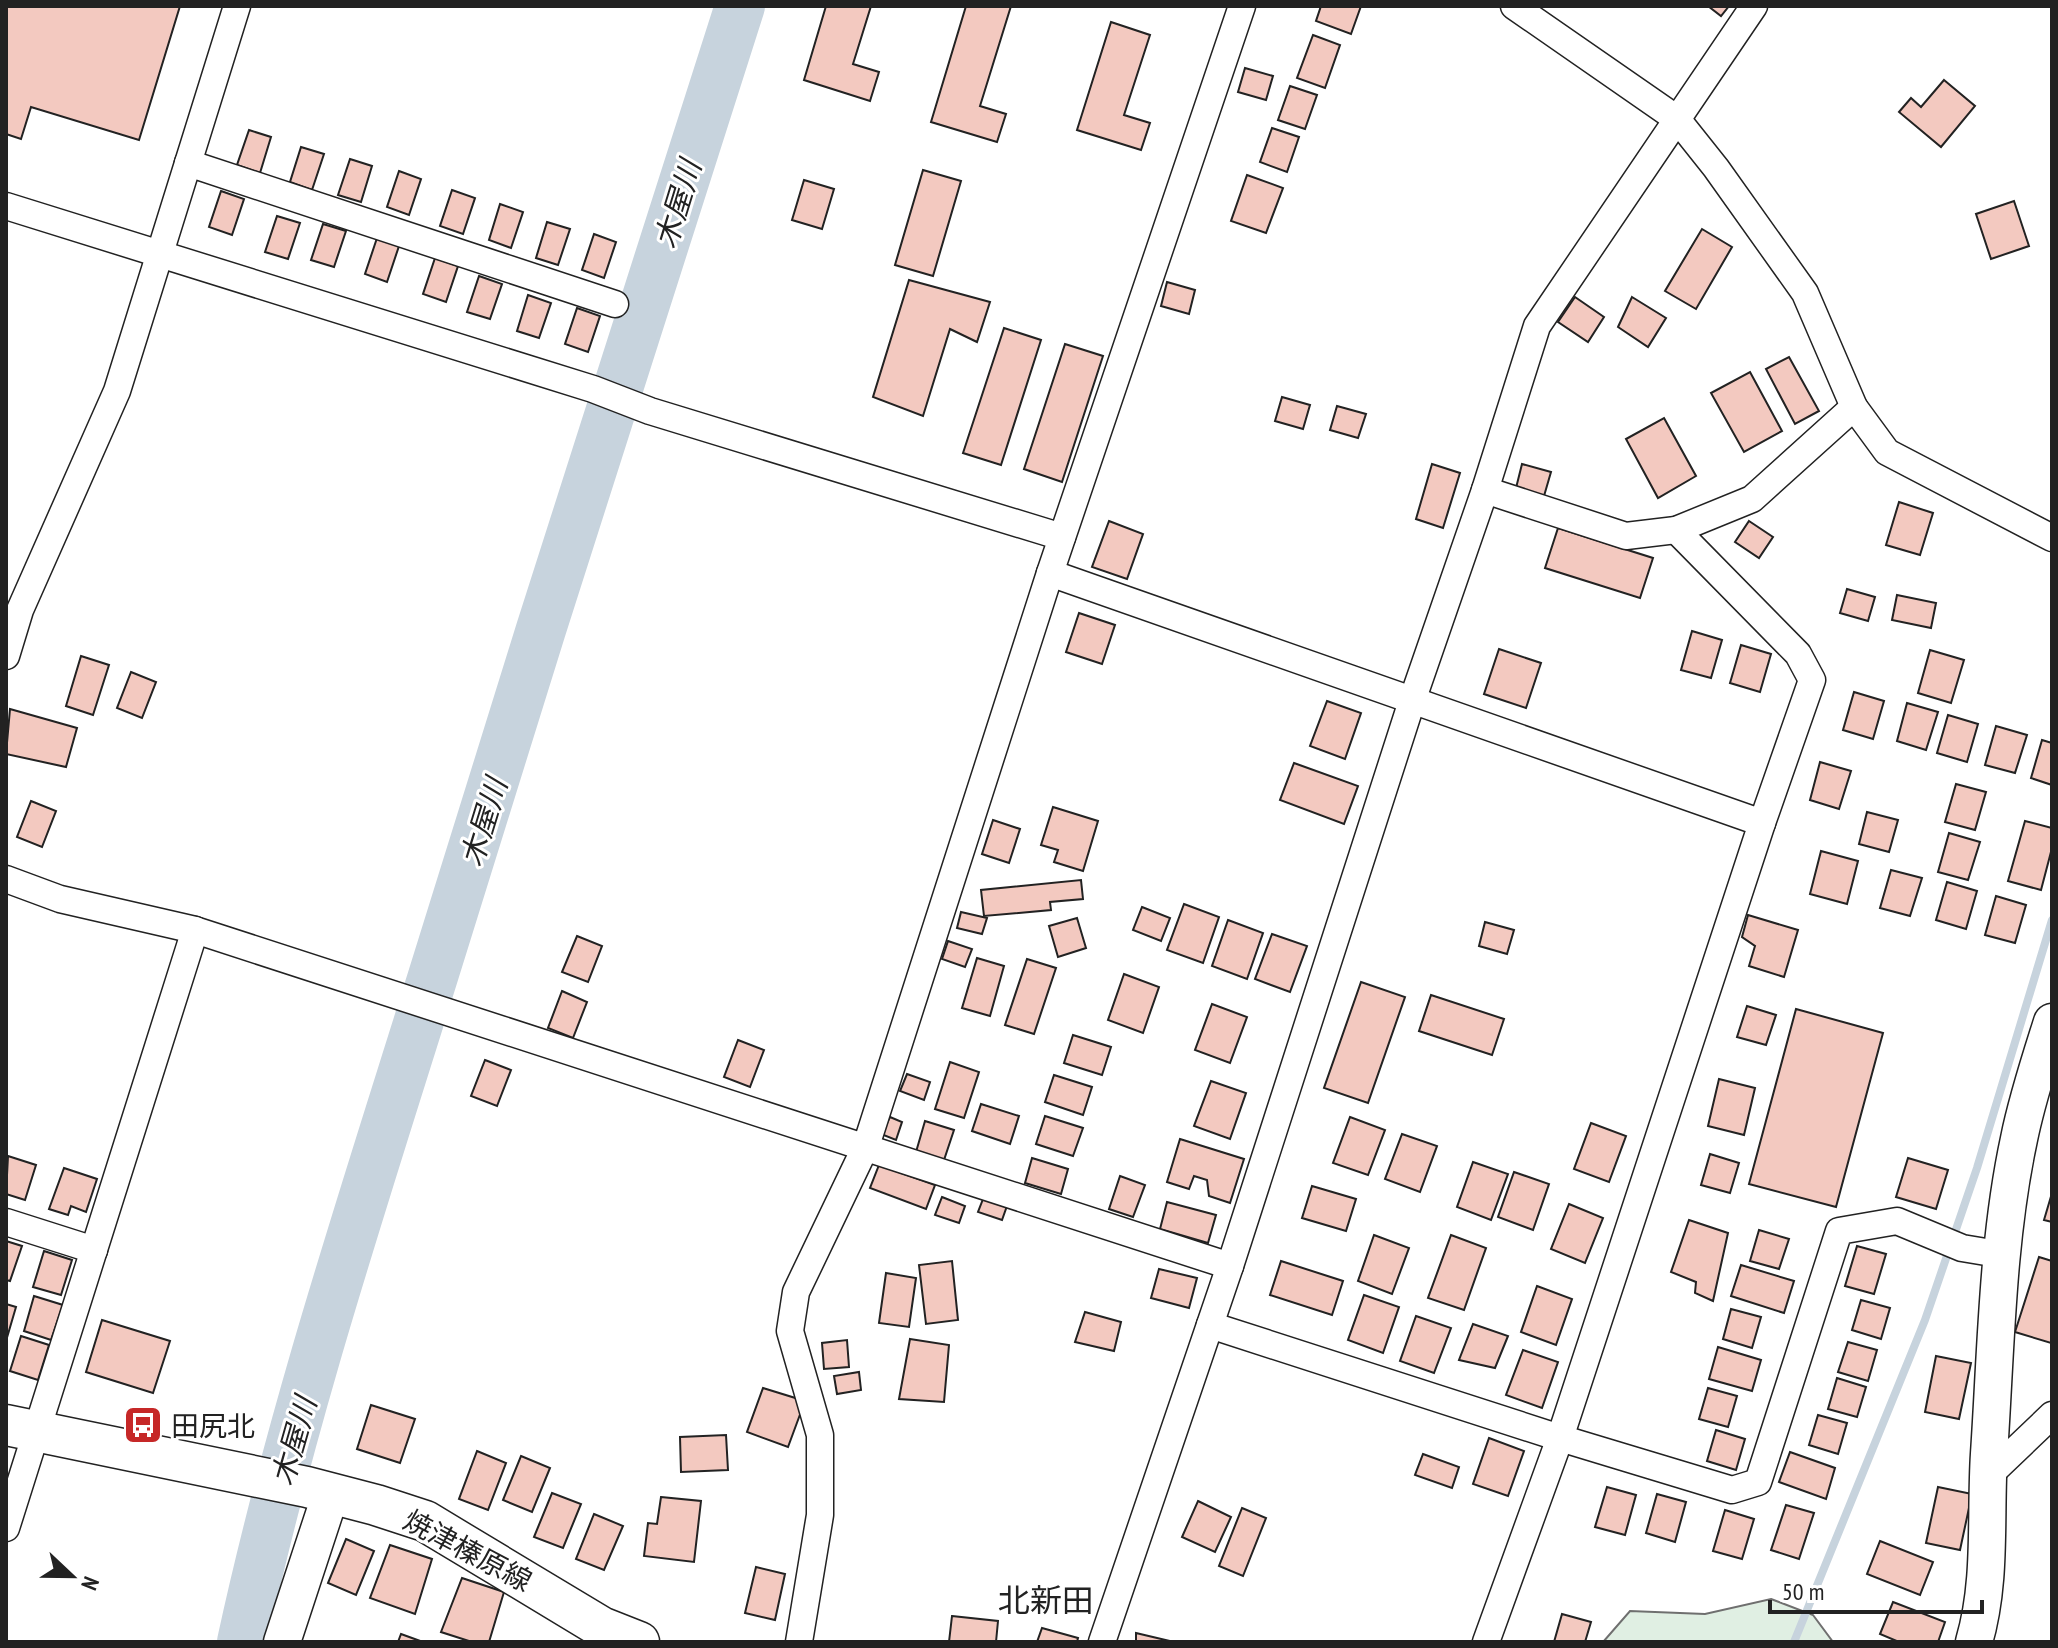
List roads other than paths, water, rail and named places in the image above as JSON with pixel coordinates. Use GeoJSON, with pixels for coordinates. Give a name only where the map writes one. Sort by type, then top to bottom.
{"type":"FeatureCollection","features":[{"type":"Feature","properties":{"kind":"main road","name":"焼津榛原線"},"geometry":{"type":"LineString","coordinates":[[21,1429],[319,1490],[425,1521],[600,1634],[639,1642]]}},
{"type":"Feature","properties":{"kind":"street"},"geometry":{"type":"LineString","coordinates":[[6,656],[13,609],[117,391],[237,6]]}},
{"type":"Feature","properties":{"kind":"street"},"geometry":{"type":"LineString","coordinates":[[799,1642],[820,1515],[820,1435],[790,1331],[796,1292],[866,1146],[1050,573],[1242,6]]}},
{"type":"Feature","properties":{"kind":"street"},"geometry":{"type":"LineString","coordinates":[[1514,6],[1677,119],[1805,293],[1854,407],[1887,452],[2052,538]]}},
{"type":"Feature","properties":{"kind":"street"},"geometry":{"type":"LineString","coordinates":[[1102,1642],[1230,1266],[1412,701],[1485,490],[1537,326],[1754,6]]}},
{"type":"Feature","properties":{"kind":"street"},"geometry":{"type":"LineString","coordinates":[[188,163],[615,304]]}},
{"type":"Feature","properties":{"kind":"street"},"geometry":{"type":"LineString","coordinates":[[6,206],[593,389],[650,411],[1062,537]]}},
{"type":"Feature","properties":{"kind":"street"},"geometry":{"type":"LineString","coordinates":[[1485,490],[1626,536],[1676,530],[1752,499],[1854,407]]}},
{"type":"Feature","properties":{"kind":"street"},"geometry":{"type":"LineString","coordinates":[[1486,1642],[1560,1438],[1812,680],[1798,654],[1676,530]]}},
{"type":"Feature","properties":{"kind":"street"},"geometry":{"type":"LineString","coordinates":[[1050,573],[1762,823]]}},
{"type":"Feature","properties":{"kind":"street"},"geometry":{"type":"LineString","coordinates":[[6,879],[60,899],[195,930],[1230,1266]]}},
{"type":"Feature","properties":{"kind":"street"},"geometry":{"type":"LineString","coordinates":[[6,1528],[21,1429],[94,1250],[195,930]]}},
{"type":"Feature","properties":{"kind":"street"},"geometry":{"type":"LineString","coordinates":[[1974,1642],[1987,1573],[1987,1477],[2010,1189],[2019,1138],[2052,1022]]}},
{"type":"Feature","properties":{"kind":"street"},"geometry":{"type":"LineString","coordinates":[[1210,1325],[1732,1490],[1758,1482],[1839,1231],[1897,1221],[1962,1248],[2004,1255]]}},
{"type":"Feature","properties":{"kind":"street"},"geometry":{"type":"LineString","coordinates":[[6,1222],[94,1250]]}},
{"type":"Feature","properties":{"kind":"street"},"geometry":{"type":"LineString","coordinates":[[1987,1477],[2052,1415]]}},
{"type":"Feature","properties":{"kind":"street"},"geometry":{"type":"LineString","coordinates":[[282,1642],[319,1490]]}},
{"type":"Feature","properties":{"kind":"waterway","name":"木屋川"},"geometry":{"type":"LineString","coordinates":[[242,1642],[283,1473],[356,1222],[740,6]]}},
{"type":"Feature","properties":{"kind":"waterway"},"geometry":{"type":"LineString","coordinates":[[1794,1642],[1925,1320],[1977,1168],[2052,920]]}},
{"type":"Feature","properties":{"kind":"place","name":"田尻北"},"geometry":{"type":"Point","coordinates":[143,1425]}},
{"type":"Feature","properties":{"kind":"district","name":"北新田"},"geometry":{"type":"Point","coordinates":[1046,1600]}}]}
